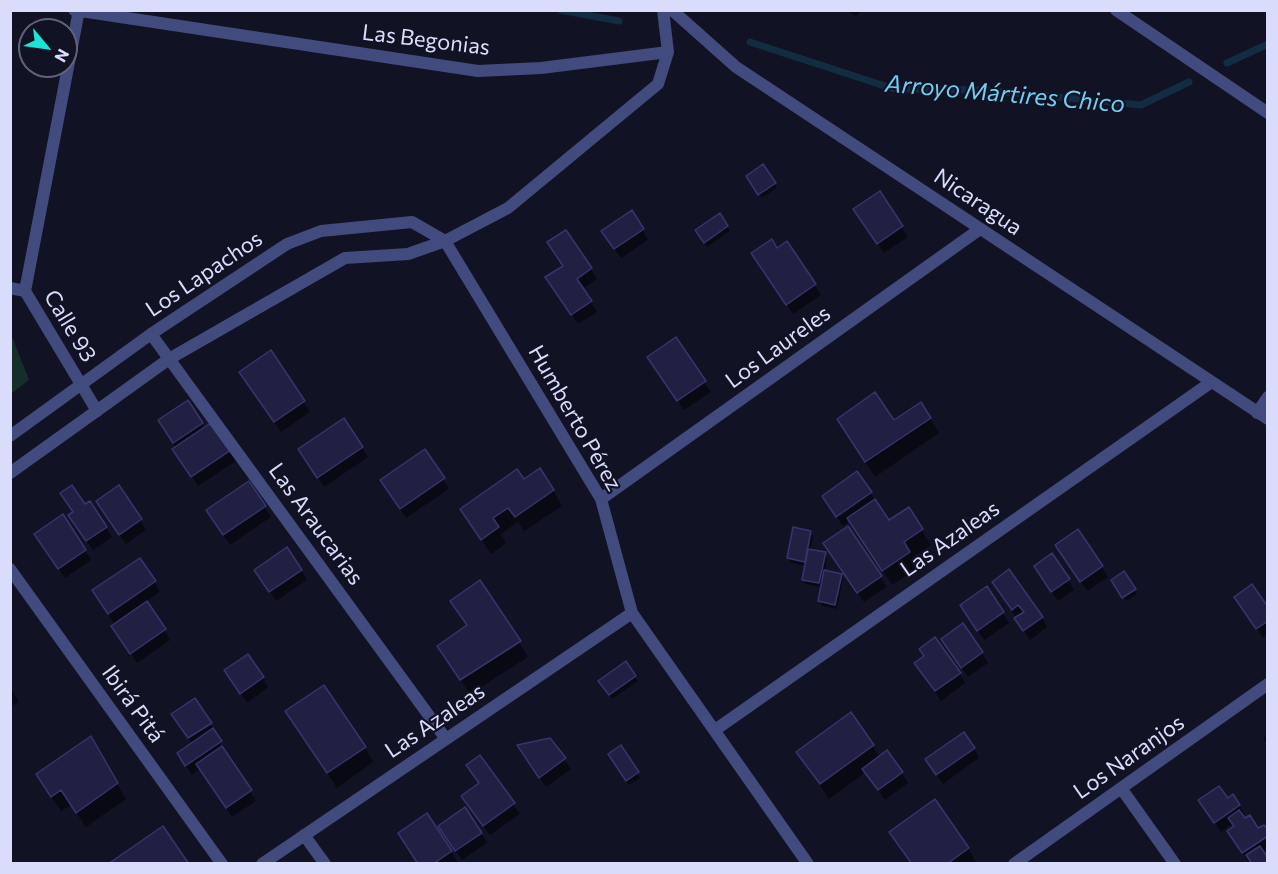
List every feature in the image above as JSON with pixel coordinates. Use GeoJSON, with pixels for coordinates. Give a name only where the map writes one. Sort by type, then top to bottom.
{"type":"FeatureCollection","features":[{"type":"Feature","properties":{"kind":"street"},"geometry":{"type":"LineString","coordinates":[[10,473],[169,359],[345,258],[408,254],[445,241],[508,208],[658,84],[668,52],[663,10]]}},
{"type":"Feature","properties":{"kind":"street","name":"Nicaragua"},"geometry":{"type":"LineString","coordinates":[[672,10],[736,67],[1262,416]]}},
{"type":"Feature","properties":{"kind":"street"},"geometry":{"type":"LineString","coordinates":[[1116,10],[1268,113]]}},
{"type":"Feature","properties":{"kind":"street","name":"Las Begonias"},"geometry":{"type":"LineString","coordinates":[[77,11],[478,71],[541,68],[668,52]]}},
{"type":"Feature","properties":{"kind":"street","name":"Calle 93"},"geometry":{"type":"LineString","coordinates":[[77,11],[25,291],[97,411]]}},
{"type":"Feature","properties":{"kind":"street","name":"Los Lapachos"},"geometry":{"type":"LineString","coordinates":[[10,436],[151,334],[287,244],[321,231],[412,222],[445,241]]}},
{"type":"Feature","properties":{"kind":"street","name":"Los Laureles"},"geometry":{"type":"LineString","coordinates":[[601,499],[980,229]]}},
{"type":"Feature","properties":{"kind":"street","name":"Humberto Pérez"},"geometry":{"type":"LineString","coordinates":[[445,241],[601,499],[632,613],[808,864]]}},
{"type":"Feature","properties":{"kind":"street"},"geometry":{"type":"LineString","coordinates":[[10,288],[25,291]]}},
{"type":"Feature","properties":{"kind":"street","name":"Las Araucarias"},"geometry":{"type":"LineString","coordinates":[[151,334],[446,739]]}},
{"type":"Feature","properties":{"kind":"street","name":"Las Azaleas"},"geometry":{"type":"LineString","coordinates":[[715,730],[1210,383]]}},
{"type":"Feature","properties":{"kind":"street"},"geometry":{"type":"LineString","coordinates":[[1262,416],[1268,397]]}},
{"type":"Feature","properties":{"kind":"street","name":"Ibirá Pitá"},"geometry":{"type":"LineString","coordinates":[[10,569],[222,864]]}},
{"type":"Feature","properties":{"kind":"street","name":"Las Azaleas"},"geometry":{"type":"LineString","coordinates":[[262,864],[632,613]]}},
{"type":"Feature","properties":{"kind":"street","name":"Los Naranjos"},"geometry":{"type":"LineString","coordinates":[[1014,864],[1268,684]]}},
{"type":"Feature","properties":{"kind":"street"},"geometry":{"type":"LineString","coordinates":[[1121,788],[1175,864]]}},
{"type":"Feature","properties":{"kind":"street"},"geometry":{"type":"LineString","coordinates":[[304,835],[325,864]]}},
{"type":"Feature","properties":{"kind":"green space"},"geometry":{"type":"Polygon","coordinates":[[[11,334],[29,380],[10,394],[11,334]]]}},
{"type":"Feature","properties":{"kind":"building"},"geometry":{"type":"Polygon","coordinates":[[[763,164],[776,183],[758,195],[746,176],[763,164]]]}},
{"type":"Feature","properties":{"kind":"building"},"geometry":{"type":"Polygon","coordinates":[[[880,191],[903,226],[877,244],[853,209],[880,191]]]}},
{"type":"Feature","properties":{"kind":"building"},"geometry":{"type":"Polygon","coordinates":[[[632,210],[644,229],[614,249],[601,231],[632,210]]]}},
{"type":"Feature","properties":{"kind":"building"},"geometry":{"type":"Polygon","coordinates":[[[720,213],[728,226],[704,243],[695,230],[720,213]]]}},
{"type":"Feature","properties":{"kind":"building"},"geometry":{"type":"Polygon","coordinates":[[[566,230],[592,268],[577,279],[592,301],[571,315],[545,277],[563,266],[547,242],[566,230]]]}},
{"type":"Feature","properties":{"kind":"building"},"geometry":{"type":"Polygon","coordinates":[[[772,239],[777,248],[787,241],[816,284],[786,305],[751,253],[772,239]]]}},
{"type":"Feature","properties":{"kind":"building"},"geometry":{"type":"Polygon","coordinates":[[[676,337],[706,381],[677,401],[647,357],[676,337]]]}},
{"type":"Feature","properties":{"kind":"building"},"geometry":{"type":"Polygon","coordinates":[[[271,350],[305,401],[274,422],[239,372],[271,350]]]}},
{"type":"Feature","properties":{"kind":"building"},"geometry":{"type":"Polygon","coordinates":[[[875,392],[894,420],[921,402],[931,418],[865,462],[837,419],[875,392]]]}},
{"type":"Feature","properties":{"kind":"building"},"geometry":{"type":"Polygon","coordinates":[[[188,400],[203,423],[173,443],[158,420],[188,400]]]}},
{"type":"Feature","properties":{"kind":"building"},"geometry":{"type":"Polygon","coordinates":[[[344,418],[363,447],[317,478],[298,449],[344,418]]]}},
{"type":"Feature","properties":{"kind":"building"},"geometry":{"type":"Polygon","coordinates":[[[212,422],[231,450],[191,477],[172,449],[212,422]]]}},
{"type":"Feature","properties":{"kind":"building"},"geometry":{"type":"Polygon","coordinates":[[[425,449],[445,478],[400,509],[380,480],[425,449]]]}},
{"type":"Feature","properties":{"kind":"building"},"geometry":{"type":"Polygon","coordinates":[[[540,468],[554,490],[515,517],[508,508],[493,518],[499,527],[481,540],[460,509],[517,469],[524,479],[540,468]]]}},
{"type":"Feature","properties":{"kind":"building"},"geometry":{"type":"Polygon","coordinates":[[[857,471],[872,492],[836,517],[822,496],[857,471]]]}},
{"type":"Feature","properties":{"kind":"building"},"geometry":{"type":"Polygon","coordinates":[[[249,481],[266,506],[223,535],[206,510],[249,481]]]}},
{"type":"Feature","properties":{"kind":"building"},"geometry":{"type":"Polygon","coordinates":[[[72,485],[85,504],[90,501],[107,527],[86,541],[68,515],[73,512],[60,493],[72,485]]]}},
{"type":"Feature","properties":{"kind":"building"},"geometry":{"type":"Polygon","coordinates":[[[119,485],[142,519],[119,535],[96,501],[119,485]]]}},
{"type":"Feature","properties":{"kind":"building"},"geometry":{"type":"Polygon","coordinates":[[[875,499],[889,520],[909,507],[923,529],[904,542],[910,552],[882,571],[847,518],[875,499]]]}},
{"type":"Feature","properties":{"kind":"building"},"geometry":{"type":"Polygon","coordinates":[[[63,514],[86,550],[58,569],[34,534],[63,514]]]}},
{"type":"Feature","properties":{"kind":"building"},"geometry":{"type":"Polygon","coordinates":[[[848,526],[882,576],[857,593],[823,543],[848,526]]]}},
{"type":"Feature","properties":{"kind":"building"},"geometry":{"type":"Polygon","coordinates":[[[793,527],[811,531],[805,562],[787,558],[793,527]]]}},
{"type":"Feature","properties":{"kind":"building"},"geometry":{"type":"Polygon","coordinates":[[[1078,529],[1103,566],[1080,582],[1055,545],[1078,529]]]}},
{"type":"Feature","properties":{"kind":"building"},"geometry":{"type":"Polygon","coordinates":[[[287,547],[302,570],[269,592],[254,570],[287,547]]]}},
{"type":"Feature","properties":{"kind":"building"},"geometry":{"type":"Polygon","coordinates":[[[808,549],[826,552],[819,583],[802,580],[808,549]]]}},
{"type":"Feature","properties":{"kind":"building"},"geometry":{"type":"Polygon","coordinates":[[[1052,553],[1070,579],[1051,592],[1034,566],[1052,553]]]}},
{"type":"Feature","properties":{"kind":"building"},"geometry":{"type":"Polygon","coordinates":[[[140,558],[156,581],[108,614],[92,590],[140,558]]]}},
{"type":"Feature","properties":{"kind":"building"},"geometry":{"type":"Polygon","coordinates":[[[1009,569],[1043,617],[1023,631],[1014,618],[1024,612],[1018,605],[1012,610],[992,582],[1009,569]]]}},
{"type":"Feature","properties":{"kind":"building"},"geometry":{"type":"Polygon","coordinates":[[[824,570],[842,574],[835,605],[818,601],[824,570]]]}},
{"type":"Feature","properties":{"kind":"building"},"geometry":{"type":"Polygon","coordinates":[[[1124,571],[1136,589],[1122,598],[1111,580],[1124,571]]]}},
{"type":"Feature","properties":{"kind":"building"},"geometry":{"type":"Polygon","coordinates":[[[480,580],[521,641],[460,680],[437,646],[467,625],[450,601],[480,580]]]}},
{"type":"Feature","properties":{"kind":"building"},"geometry":{"type":"Polygon","coordinates":[[[1252,584],[1268,607],[1268,621],[1256,629],[1234,597],[1252,584]]]}},
{"type":"Feature","properties":{"kind":"building"},"geometry":{"type":"Polygon","coordinates":[[[987,586],[1004,612],[977,631],[960,605],[987,586]]]}},
{"type":"Feature","properties":{"kind":"building"},"geometry":{"type":"Polygon","coordinates":[[[147,601],[166,629],[130,654],[111,626],[147,601]]]}},
{"type":"Feature","properties":{"kind":"building"},"geometry":{"type":"Polygon","coordinates":[[[963,623],[983,652],[961,668],[941,639],[963,623]]]}},
{"type":"Feature","properties":{"kind":"building"},"geometry":{"type":"Polygon","coordinates":[[[935,637],[961,673],[935,691],[914,663],[924,656],[919,649],[935,637]]]}},
{"type":"Feature","properties":{"kind":"building"},"geometry":{"type":"Polygon","coordinates":[[[248,654],[264,677],[240,694],[224,670],[248,654]]]}},
{"type":"Feature","properties":{"kind":"building"},"geometry":{"type":"Polygon","coordinates":[[[626,661],[636,676],[609,695],[598,681],[626,661]]]}},
{"type":"Feature","properties":{"kind":"building"},"geometry":{"type":"Polygon","coordinates":[[[324,685],[366,747],[327,773],[285,711],[324,685]]]}},
{"type":"Feature","properties":{"kind":"building"},"geometry":{"type":"Polygon","coordinates":[[[195,698],[212,723],[188,738],[171,714],[195,698]]]}},
{"type":"Feature","properties":{"kind":"building"},"geometry":{"type":"Polygon","coordinates":[[[851,712],[874,745],[820,784],[796,752],[851,712]]]}},
{"type":"Feature","properties":{"kind":"building"},"geometry":{"type":"Polygon","coordinates":[[[213,728],[222,741],[185,766],[177,753],[213,728]]]}},
{"type":"Feature","properties":{"kind":"building"},"geometry":{"type":"Polygon","coordinates":[[[964,732],[975,748],[936,775],[925,759],[964,732]]]}},
{"type":"Feature","properties":{"kind":"building"},"geometry":{"type":"Polygon","coordinates":[[[91,736],[118,783],[76,813],[61,790],[51,797],[36,774],[91,736]]]}},
{"type":"Feature","properties":{"kind":"building"},"geometry":{"type":"Polygon","coordinates":[[[550,738],[566,758],[539,778],[517,745],[550,738]]]}},
{"type":"Feature","properties":{"kind":"building"},"geometry":{"type":"Polygon","coordinates":[[[621,745],[639,772],[626,781],[608,754],[621,745]]]}},
{"type":"Feature","properties":{"kind":"building"},"geometry":{"type":"Polygon","coordinates":[[[222,746],[252,790],[226,808],[196,764],[222,746]]]}},
{"type":"Feature","properties":{"kind":"building"},"geometry":{"type":"Polygon","coordinates":[[[887,750],[903,772],[878,790],[862,769],[887,750]]]}},
{"type":"Feature","properties":{"kind":"building"},"geometry":{"type":"Polygon","coordinates":[[[480,755],[515,803],[483,826],[461,796],[479,783],[466,765],[480,755]]]}},
{"type":"Feature","properties":{"kind":"building"},"geometry":{"type":"Polygon","coordinates":[[[1219,786],[1228,798],[1233,794],[1240,805],[1214,823],[1198,800],[1219,786]]]}},
{"type":"Feature","properties":{"kind":"building"},"geometry":{"type":"Polygon","coordinates":[[[935,799],[969,848],[947,864],[912,864],[889,832],[935,799]]]}},
{"type":"Feature","properties":{"kind":"building"},"geometry":{"type":"Polygon","coordinates":[[[465,807],[482,833],[455,851],[438,826],[465,807]]]}},
{"type":"Feature","properties":{"kind":"building"},"geometry":{"type":"Polygon","coordinates":[[[1239,810],[1245,818],[1250,815],[1258,828],[1264,825],[1268,830],[1268,836],[1242,853],[1227,831],[1234,826],[1228,818],[1239,810]]]}},
{"type":"Feature","properties":{"kind":"building"},"geometry":{"type":"Polygon","coordinates":[[[427,813],[452,851],[433,864],[418,864],[398,833],[427,813]]]}},
{"type":"Feature","properties":{"kind":"building"},"geometry":{"type":"Polygon","coordinates":[[[163,826],[189,864],[108,864],[163,826]]]}},
{"type":"Feature","properties":{"kind":"building"},"geometry":{"type":"Polygon","coordinates":[[[1260,846],[1268,858],[1268,864],[1252,864],[1246,855],[1260,846]]]}},
{"type":"Feature","properties":{"kind":"waterway","name":"Arroyo Mártires Chico"},"geometry":{"type":"LineString","coordinates":[[560,10],[619,21]]}},
{"type":"Feature","properties":{"kind":"waterway","name":"Arroyo Mártires Chico"},"geometry":{"type":"LineString","coordinates":[[750,42],[894,89],[982,90],[1141,105],[1189,82]]}},
{"type":"Feature","properties":{"kind":"waterway","name":"Arroyo Mártires Chico"},"geometry":{"type":"LineString","coordinates":[[1227,63],[1268,44]]}}]}
